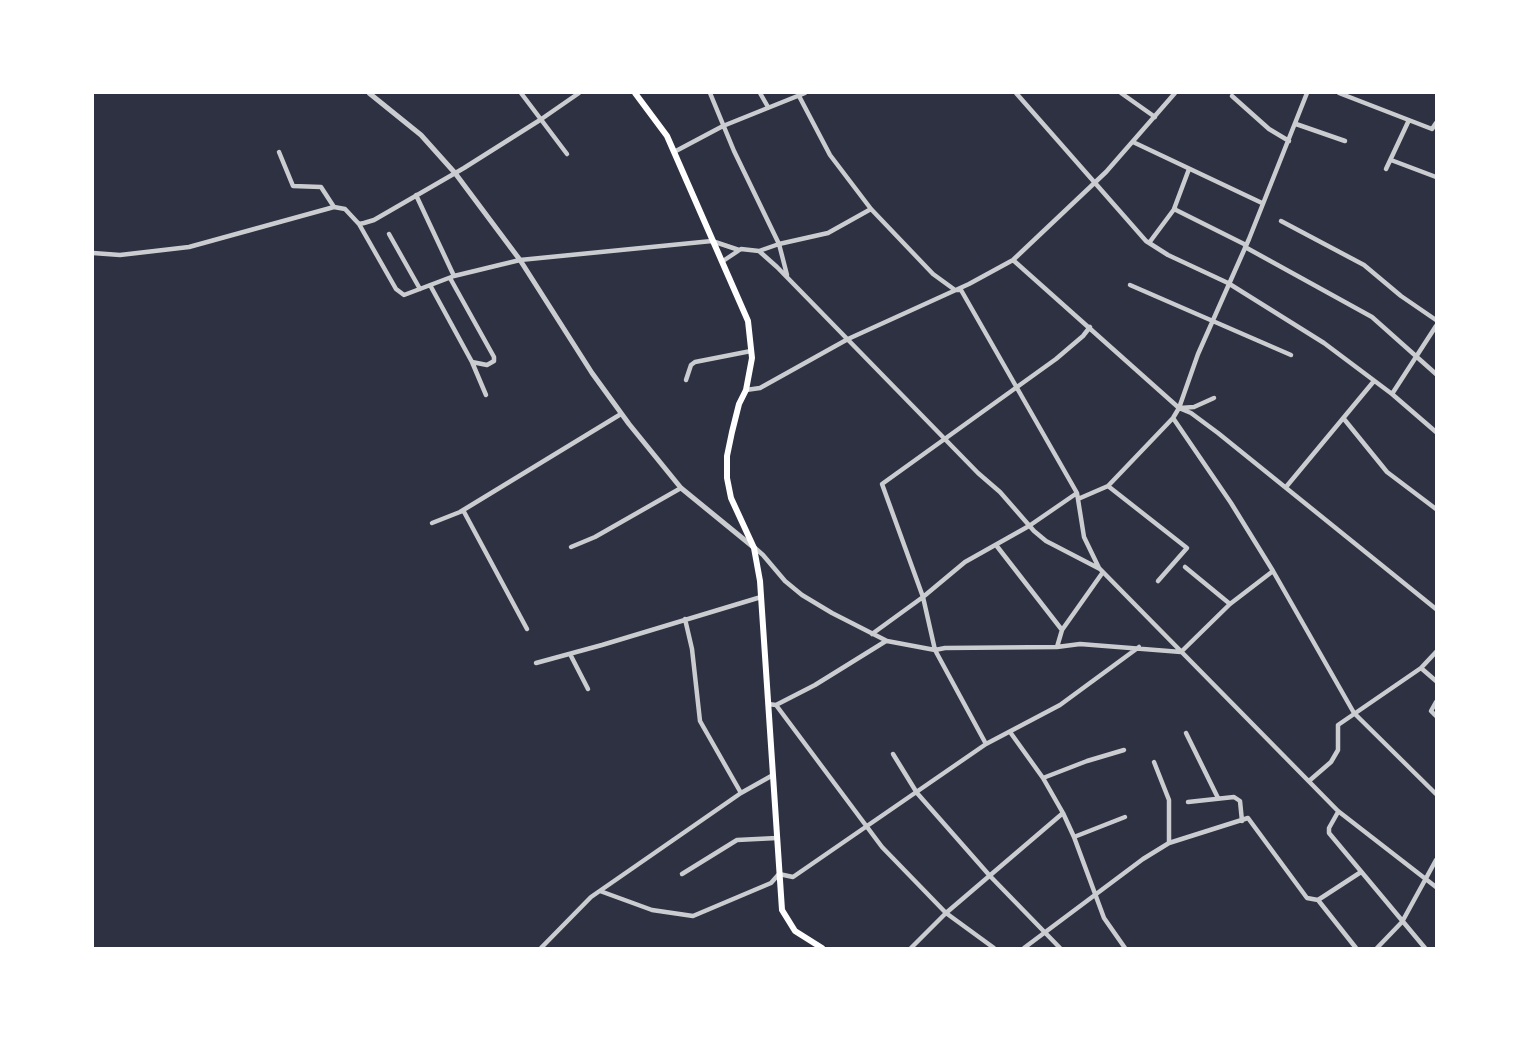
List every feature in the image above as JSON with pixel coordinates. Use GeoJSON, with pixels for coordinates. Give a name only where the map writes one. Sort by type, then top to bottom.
{"type":"FeatureCollection","features":[{"type":"Feature","properties":{"kind":"main road"},"geometry":{"type":"LineString","coordinates":[[635,93],[651,111],[674,152],[748,321],[751,351],[746,390],[739,404],[732,432],[727,456],[727,478],[731,498],[754,548],[761,597],[782,910],[795,931],[822,948]]}},
{"type":"Feature","properties":{"kind":"street"},"geometry":{"type":"LineString","coordinates":[[369,93],[421,135],[455,173],[520,260],[621,414],[681,488],[764,555],[785,581],[802,595],[871,635],[887,641],[934,650],[1080,644],[1181,652]]}},
{"type":"Feature","properties":{"kind":"street"},"geometry":{"type":"LineString","coordinates":[[521,93],[567,154]]}},
{"type":"Feature","properties":{"kind":"street"},"geometry":{"type":"LineString","coordinates":[[359,224],[374,219],[455,173],[579,93]]}},
{"type":"Feature","properties":{"kind":"street"},"geometry":{"type":"LineString","coordinates":[[710,93],[779,244],[787,277]]}},
{"type":"Feature","properties":{"kind":"street"},"geometry":{"type":"LineString","coordinates":[[760,93],[768,107]]}},
{"type":"Feature","properties":{"kind":"street"},"geometry":{"type":"LineString","coordinates":[[674,152],[723,126],[805,93]]}},
{"type":"Feature","properties":{"kind":"street"},"geometry":{"type":"LineString","coordinates":[[1016,93],[1149,243],[1168,255],[1228,282],[1324,343],[1392,394],[1436,432]]}},
{"type":"Feature","properties":{"kind":"street"},"geometry":{"type":"LineString","coordinates":[[1121,93],[1155,117]]}},
{"type":"Feature","properties":{"kind":"street"},"geometry":{"type":"LineString","coordinates":[[746,390],[760,388],[848,338],[1013,260],[1095,183],[1175,93]]}},
{"type":"Feature","properties":{"kind":"street"},"geometry":{"type":"LineString","coordinates":[[1078,499],[1108,486],[1173,418],[1179,408],[1307,93]]}},
{"type":"Feature","properties":{"kind":"street"},"geometry":{"type":"LineString","coordinates":[[1339,93],[1434,130],[1436,123]]}},
{"type":"Feature","properties":{"kind":"street"},"geometry":{"type":"LineString","coordinates":[[799,96],[830,155],[871,209],[933,274],[955,289],[961,290],[1077,493],[1079,519],[1084,537],[1101,571]]}},
{"type":"Feature","properties":{"kind":"street"},"geometry":{"type":"LineString","coordinates":[[1232,96],[1269,129],[1289,141]]}},
{"type":"Feature","properties":{"kind":"street"},"geometry":{"type":"LineString","coordinates":[[1387,169],[1409,120]]}},
{"type":"Feature","properties":{"kind":"street"},"geometry":{"type":"LineString","coordinates":[[1296,124],[1345,141]]}},
{"type":"Feature","properties":{"kind":"street"},"geometry":{"type":"LineString","coordinates":[[1133,142],[1262,203]]}},
{"type":"Feature","properties":{"kind":"street"},"geometry":{"type":"LineString","coordinates":[[279,152],[293,186],[321,187],[334,207]]}},
{"type":"Feature","properties":{"kind":"street"},"geometry":{"type":"LineString","coordinates":[[1391,160],[1436,177]]}},
{"type":"Feature","properties":{"kind":"street"},"geometry":{"type":"LineString","coordinates":[[1149,243],[1175,208],[1189,169]]}},
{"type":"Feature","properties":{"kind":"street"},"geometry":{"type":"LineString","coordinates":[[416,195],[452,277],[495,358],[487,365],[472,362]]}},
{"type":"Feature","properties":{"kind":"street"},"geometry":{"type":"LineString","coordinates":[[93,253],[120,255],[189,247],[334,207],[345,209],[359,224],[399,292],[404,295],[452,277],[520,260],[712,240],[739,250],[759,251],[828,233],[871,209]]}},
{"type":"Feature","properties":{"kind":"street"},"geometry":{"type":"LineString","coordinates":[[1175,208],[1372,317],[1436,374]]}},
{"type":"Feature","properties":{"kind":"street"},"geometry":{"type":"LineString","coordinates":[[1281,221],[1364,265],[1401,296],[1436,320]]}},
{"type":"Feature","properties":{"kind":"street"},"geometry":{"type":"LineString","coordinates":[[389,234],[420,289]]}},
{"type":"Feature","properties":{"kind":"street"},"geometry":{"type":"LineString","coordinates":[[723,261],[739,250]]}},
{"type":"Feature","properties":{"kind":"street"},"geometry":{"type":"LineString","coordinates":[[759,251],[1000,492],[1029,526],[1046,541],[1101,571],[1338,811],[1436,887]]}},
{"type":"Feature","properties":{"kind":"street"},"geometry":{"type":"LineString","coordinates":[[1013,260],[1179,408],[1191,413],[1219,433],[1436,609]]}},
{"type":"Feature","properties":{"kind":"street"},"geometry":{"type":"LineString","coordinates":[[430,285],[472,362],[486,395]]}},
{"type":"Feature","properties":{"kind":"street"},"geometry":{"type":"LineString","coordinates":[[1130,285],[1291,355]]}},
{"type":"Feature","properties":{"kind":"street"},"geometry":{"type":"LineString","coordinates":[[1392,394],[1436,326]]}},
{"type":"Feature","properties":{"kind":"street"},"geometry":{"type":"LineString","coordinates":[[986,744],[934,650],[923,597],[882,484],[1056,359],[1090,327]]}},
{"type":"Feature","properties":{"kind":"street"},"geometry":{"type":"LineString","coordinates":[[686,380],[691,365],[695,362],[751,351]]}},
{"type":"Feature","properties":{"kind":"street"},"geometry":{"type":"LineString","coordinates":[[1286,487],[1374,382]]}},
{"type":"Feature","properties":{"kind":"street"},"geometry":{"type":"LineString","coordinates":[[1179,408],[1194,407],[1214,398]]}},
{"type":"Feature","properties":{"kind":"street"},"geometry":{"type":"LineString","coordinates":[[432,523],[463,510],[621,414]]}},
{"type":"Feature","properties":{"kind":"street"},"geometry":{"type":"LineString","coordinates":[[1173,418],[1231,502],[1273,570],[1354,713],[1436,794]]}},
{"type":"Feature","properties":{"kind":"street"},"geometry":{"type":"LineString","coordinates":[[1344,419],[1387,472],[1436,509]]}},
{"type":"Feature","properties":{"kind":"street"},"geometry":{"type":"LineString","coordinates":[[1108,486],[1187,548],[1158,581]]}},
{"type":"Feature","properties":{"kind":"street"},"geometry":{"type":"LineString","coordinates":[[571,547],[681,488]]}},
{"type":"Feature","properties":{"kind":"street"},"geometry":{"type":"LineString","coordinates":[[871,635],[965,562],[1029,526],[1077,493]]}},
{"type":"Feature","properties":{"kind":"street"},"geometry":{"type":"LineString","coordinates":[[463,510],[527,629]]}},
{"type":"Feature","properties":{"kind":"street"},"geometry":{"type":"LineString","coordinates":[[996,545],[1062,630]]}},
{"type":"Feature","properties":{"kind":"street"},"geometry":{"type":"LineString","coordinates":[[1185,567],[1230,604]]}},
{"type":"Feature","properties":{"kind":"street"},"geometry":{"type":"LineString","coordinates":[[1181,652],[1230,604],[1273,570]]}},
{"type":"Feature","properties":{"kind":"street"},"geometry":{"type":"LineString","coordinates":[[1057,647],[1062,630],[1101,571]]}},
{"type":"Feature","properties":{"kind":"street"},"geometry":{"type":"LineString","coordinates":[[536,663],[761,597]]}},
{"type":"Feature","properties":{"kind":"street"},"geometry":{"type":"LineString","coordinates":[[685,619],[692,649],[700,721],[741,793]]}},
{"type":"Feature","properties":{"kind":"street"},"geometry":{"type":"LineString","coordinates":[[768,704],[776,705],[815,685],[887,641]]}},
{"type":"Feature","properties":{"kind":"street"},"geometry":{"type":"LineString","coordinates":[[600,891],[652,910],[693,916],[771,883],[779,874],[793,877],[986,744],[1060,705],[1139,647]]}},
{"type":"Feature","properties":{"kind":"street"},"geometry":{"type":"LineString","coordinates":[[1309,782],[1331,762],[1338,750],[1338,725],[1421,668],[1436,652]]}},
{"type":"Feature","properties":{"kind":"street"},"geometry":{"type":"LineString","coordinates":[[570,654],[588,689]]}},
{"type":"Feature","properties":{"kind":"street"},"geometry":{"type":"LineString","coordinates":[[1421,668],[1436,681]]}},
{"type":"Feature","properties":{"kind":"street"},"geometry":{"type":"LineString","coordinates":[[1436,702],[1431,711],[1436,716]]}},
{"type":"Feature","properties":{"kind":"street"},"geometry":{"type":"LineString","coordinates":[[776,705],[866,828],[946,913],[994,948]]}},
{"type":"Feature","properties":{"kind":"street"},"geometry":{"type":"LineString","coordinates":[[1010,732],[1043,778],[1063,813],[1104,918],[1125,948]]}},
{"type":"Feature","properties":{"kind":"street"},"geometry":{"type":"LineString","coordinates":[[1186,733],[1218,799]]}},
{"type":"Feature","properties":{"kind":"street"},"geometry":{"type":"LineString","coordinates":[[1043,778],[1124,750]]}},
{"type":"Feature","properties":{"kind":"street"},"geometry":{"type":"LineString","coordinates":[[893,754],[917,793],[990,876],[1060,948]]}},
{"type":"Feature","properties":{"kind":"street"},"geometry":{"type":"LineString","coordinates":[[1154,762],[1169,800],[1169,843]]}},
{"type":"Feature","properties":{"kind":"street"},"geometry":{"type":"LineString","coordinates":[[541,948],[591,897],[741,793],[773,775]]}},
{"type":"Feature","properties":{"kind":"street"},"geometry":{"type":"LineString","coordinates":[[1188,802],[1237,798],[1240,801],[1242,821]]}},
{"type":"Feature","properties":{"kind":"street"},"geometry":{"type":"LineString","coordinates":[[1338,811],[1329,833],[1425,948]]}},
{"type":"Feature","properties":{"kind":"street"},"geometry":{"type":"LineString","coordinates":[[911,948],[946,913],[1063,813]]}},
{"type":"Feature","properties":{"kind":"street"},"geometry":{"type":"LineString","coordinates":[[1074,836],[1125,817]]}},
{"type":"Feature","properties":{"kind":"street"},"geometry":{"type":"LineString","coordinates":[[1024,948],[1095,893],[1169,843],[1248,818],[1307,898],[1318,900],[1356,948]]}},
{"type":"Feature","properties":{"kind":"street"},"geometry":{"type":"LineString","coordinates":[[682,874],[737,839],[776,838]]}},
{"type":"Feature","properties":{"kind":"street"},"geometry":{"type":"LineString","coordinates":[[1377,948],[1402,922],[1436,860]]}},
{"type":"Feature","properties":{"kind":"street"},"geometry":{"type":"LineString","coordinates":[[1318,900],[1360,872]]}}]}
